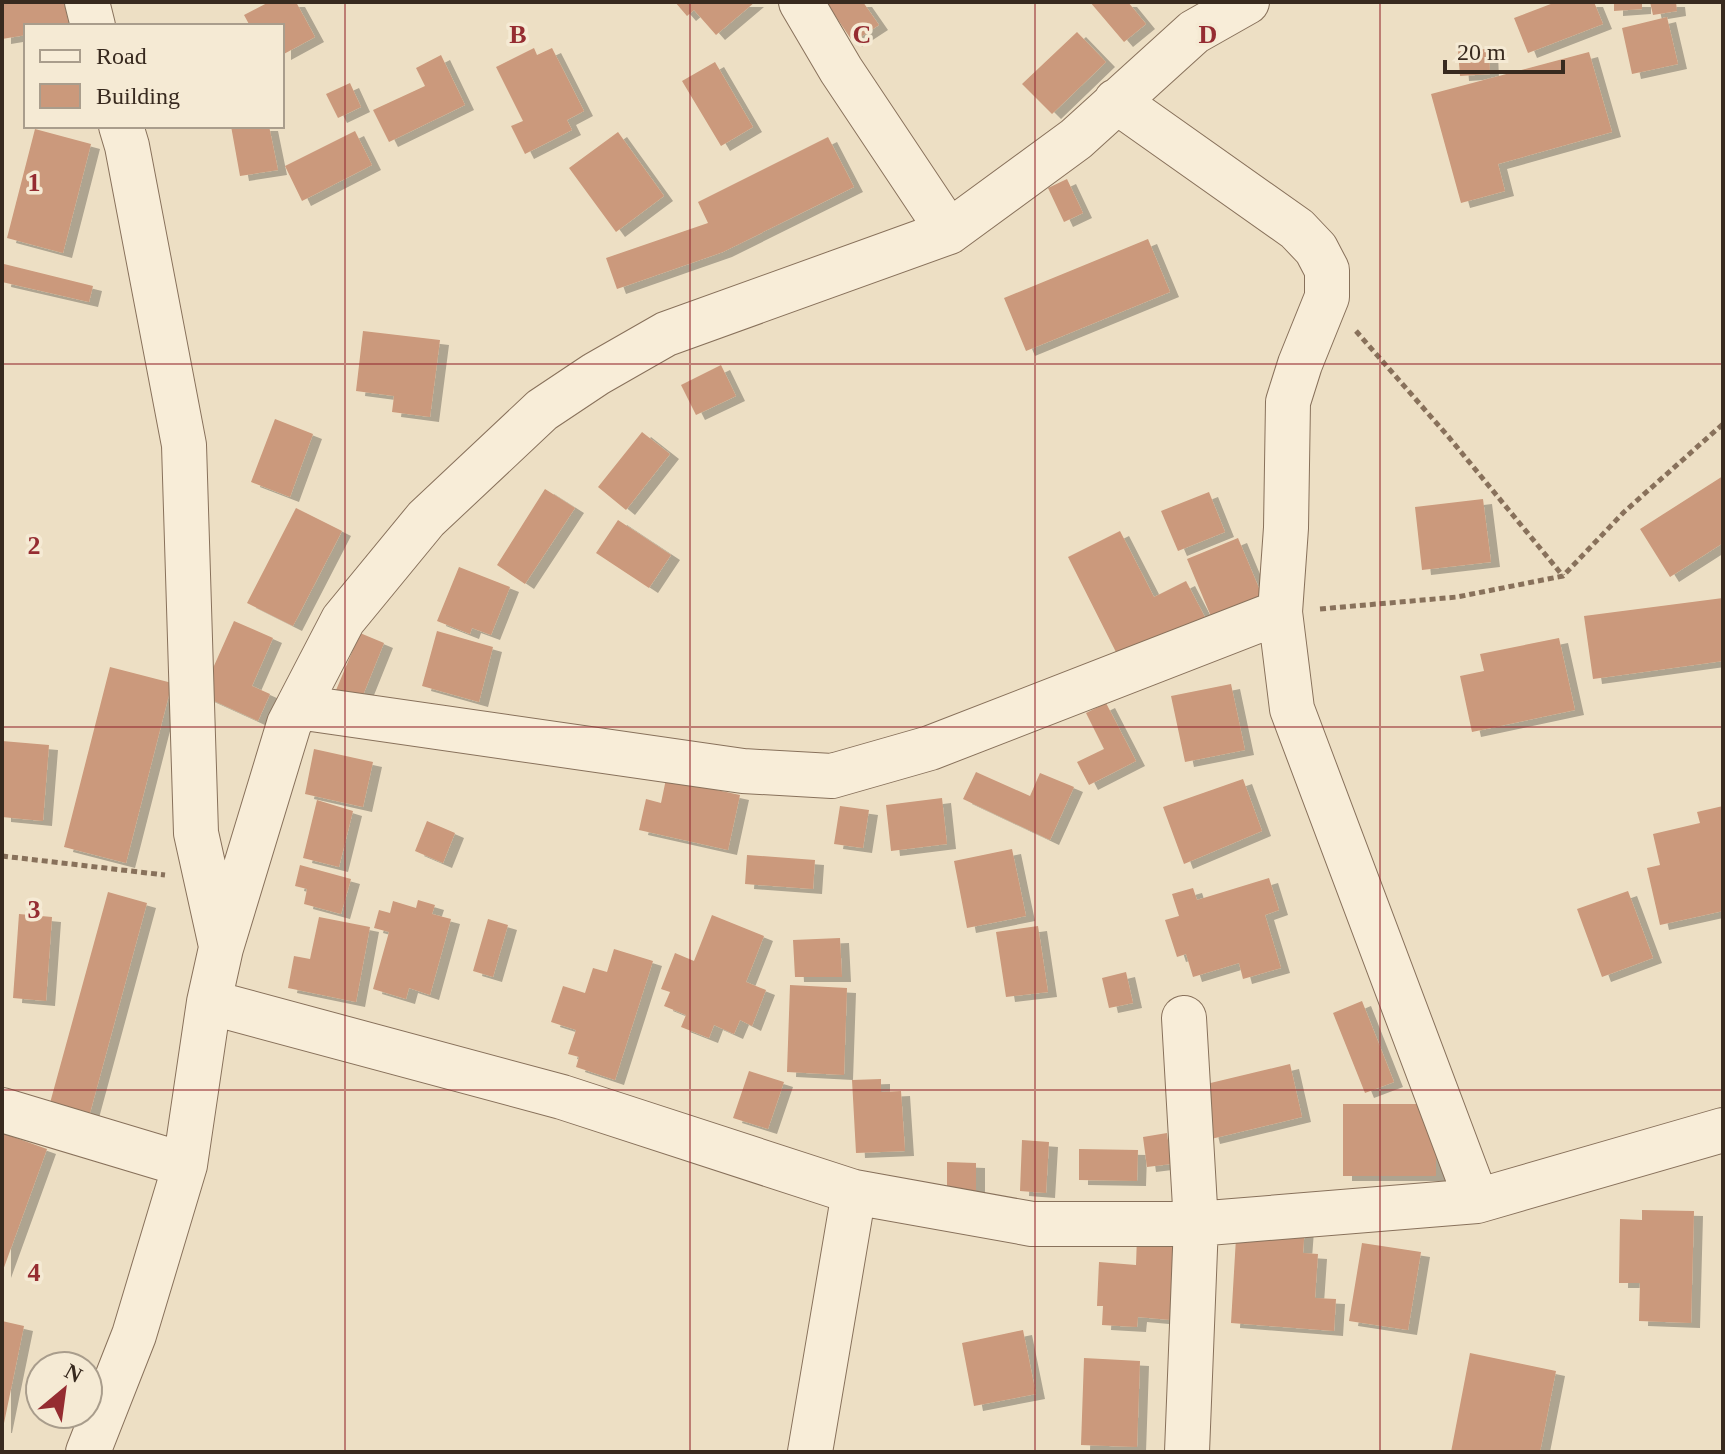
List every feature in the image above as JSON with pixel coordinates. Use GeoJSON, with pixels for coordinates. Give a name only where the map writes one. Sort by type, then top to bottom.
{"type":"FeatureCollection","features":[{"type":"Feature","properties":{"kind":"street"},"geometry":{"type":"LineString","coordinates":[[87,2],[92,24]]}},
{"type":"Feature","properties":{"kind":"street"},"geometry":{"type":"LineString","coordinates":[[801,2],[841,70],[949,232]]}},
{"type":"Feature","properties":{"kind":"street"},"geometry":{"type":"LineString","coordinates":[[88,1452],[134,1335],[185,1165],[209,1002],[221,948],[289,724],[343,620],[426,519],[542,410],[596,374],[666,334],[949,232],[1076,139],[1194,32],[1247,2]]}},
{"type":"Feature","properties":{"kind":"street"},"geometry":{"type":"LineString","coordinates":[[1116,101],[1297,229],[1316,249],[1327,270],[1327,297],[1288,402],[1286,528],[1280,612],[1292,709],[1477,1201]]}},
{"type":"Feature","properties":{"kind":"street"},"geometry":{"type":"LineString","coordinates":[[122,128],[184,445],[196,833],[221,948]]}},
{"type":"Feature","properties":{"kind":"street"},"geometry":{"type":"LineString","coordinates":[[298,707],[743,771],[832,776],[930,748],[1280,612]]}},
{"type":"Feature","properties":{"kind":"street"},"geometry":{"type":"LineString","coordinates":[[209,1002],[562,1097],[854,1192],[1032,1224],[1196,1224],[1477,1201],[1723,1130]]}},
{"type":"Feature","properties":{"kind":"street"},"geometry":{"type":"LineString","coordinates":[[1184,1018],[1196,1224],[1187,1452]]}},
{"type":"Feature","properties":{"kind":"street"},"geometry":{"type":"LineString","coordinates":[[2,1110],[185,1165]]}},
{"type":"Feature","properties":{"kind":"street"},"geometry":{"type":"LineString","coordinates":[[810,1452],[854,1192]]}},
{"type":"Feature","properties":{"kind":"path"},"geometry":{"type":"LineString","coordinates":[[1327,297],[1447,435],[1563,576]]}},
{"type":"Feature","properties":{"kind":"path"},"geometry":{"type":"LineString","coordinates":[[1280,612],[1457,597],[1563,576],[1624,512],[1723,424]]}},
{"type":"Feature","properties":{"kind":"path"},"geometry":{"type":"LineString","coordinates":[[2,856],[206,880]]}},
{"type":"Feature","properties":{"kind":"building"},"geometry":{"type":"Polygon","coordinates":[[[2,2],[64,2],[69,24],[24,24],[24,35],[2,39],[2,2]]]}},
{"type":"Feature","properties":{"kind":"building"},"geometry":{"type":"Polygon","coordinates":[[[269,2],[296,2],[315,37],[284,54],[284,24],[249,24],[244,15],[269,2]]]}},
{"type":"Feature","properties":{"kind":"building"},"geometry":{"type":"Polygon","coordinates":[[[675,2],[755,2],[716,35],[694,10],[687,16],[675,2]]]}},
{"type":"Feature","properties":{"kind":"building"},"geometry":{"type":"Polygon","coordinates":[[[826,2],[863,2],[879,25],[853,42],[826,2]]]}},
{"type":"Feature","properties":{"kind":"building"},"geometry":{"type":"Polygon","coordinates":[[[1090,2],[1128,2],[1146,24],[1124,42],[1090,2]]]}},
{"type":"Feature","properties":{"kind":"building"},"geometry":{"type":"Polygon","coordinates":[[[1556,2],[1594,2],[1603,24],[1528,53],[1514,18],[1556,2]]]}},
{"type":"Feature","properties":{"kind":"building"},"geometry":{"type":"Polygon","coordinates":[[[1614,2],[1642,2],[1642,9],[1614,11],[1614,2]]]}},
{"type":"Feature","properties":{"kind":"building"},"geometry":{"type":"Polygon","coordinates":[[[1650,2],[1676,2],[1677,11],[1653,15],[1650,2]]]}},
{"type":"Feature","properties":{"kind":"building"},"geometry":{"type":"Polygon","coordinates":[[[1667,17],[1678,64],[1632,74],[1622,28],[1667,17]]]}},
{"type":"Feature","properties":{"kind":"building"},"geometry":{"type":"Polygon","coordinates":[[[1077,32],[1106,62],[1052,114],[1022,84],[1077,32]]]}},
{"type":"Feature","properties":{"kind":"building"},"geometry":{"type":"Polygon","coordinates":[[[534,48],[537,55],[552,48],[584,111],[567,120],[572,130],[525,154],[511,126],[523,121],[496,67],[534,48]]]}},
{"type":"Feature","properties":{"kind":"building"},"geometry":{"type":"Polygon","coordinates":[[[1489,49],[1490,74],[1460,76],[1458,50],[1489,49]]]}},
{"type":"Feature","properties":{"kind":"building"},"geometry":{"type":"Polygon","coordinates":[[[1589,52],[1612,132],[1498,164],[1505,191],[1461,203],[1431,94],[1589,52]]]}},
{"type":"Feature","properties":{"kind":"building"},"geometry":{"type":"Polygon","coordinates":[[[441,55],[465,105],[389,142],[373,110],[425,86],[416,68],[441,55]]]}},
{"type":"Feature","properties":{"kind":"building"},"geometry":{"type":"Polygon","coordinates":[[[715,62],[753,127],[721,146],[682,81],[715,62]]]}},
{"type":"Feature","properties":{"kind":"building"},"geometry":{"type":"Polygon","coordinates":[[[350,83],[361,107],[338,118],[326,94],[350,83]]]}},
{"type":"Feature","properties":{"kind":"building"},"geometry":{"type":"Polygon","coordinates":[[[231,128],[269,128],[278,170],[240,176],[231,128]]]}},
{"type":"Feature","properties":{"kind":"building"},"geometry":{"type":"Polygon","coordinates":[[[35,129],[91,144],[63,253],[7,238],[35,129]]]}},
{"type":"Feature","properties":{"kind":"building"},"geometry":{"type":"Polygon","coordinates":[[[355,131],[372,165],[302,201],[285,166],[355,131]]]}},
{"type":"Feature","properties":{"kind":"building"},"geometry":{"type":"Polygon","coordinates":[[[618,132],[664,196],[616,232],[569,168],[618,132]]]}},
{"type":"Feature","properties":{"kind":"building"},"geometry":{"type":"Polygon","coordinates":[[[828,137],[854,187],[723,252],[617,289],[606,258],[708,223],[698,202],[828,137]]]}},
{"type":"Feature","properties":{"kind":"building"},"geometry":{"type":"Polygon","coordinates":[[[1067,179],[1083,213],[1064,222],[1048,188],[1067,179]]]}},
{"type":"Feature","properties":{"kind":"building"},"geometry":{"type":"Polygon","coordinates":[[[1148,239],[1170,292],[1026,351],[1004,298],[1148,239]]]}},
{"type":"Feature","properties":{"kind":"building"},"geometry":{"type":"Polygon","coordinates":[[[4,264],[93,286],[89,302],[2,282],[4,264]]]}},
{"type":"Feature","properties":{"kind":"building"},"geometry":{"type":"Polygon","coordinates":[[[363,331],[440,340],[430,417],[392,412],[394,396],[356,391],[363,331]]]}},
{"type":"Feature","properties":{"kind":"building"},"geometry":{"type":"Polygon","coordinates":[[[721,365],[736,396],[696,415],[681,385],[721,365]]]}},
{"type":"Feature","properties":{"kind":"building"},"geometry":{"type":"Polygon","coordinates":[[[275,419],[313,434],[290,497],[251,482],[275,419]]]}},
{"type":"Feature","properties":{"kind":"building"},"geometry":{"type":"Polygon","coordinates":[[[642,432],[670,454],[626,510],[598,487],[642,432]]]}},
{"type":"Feature","properties":{"kind":"building"},"geometry":{"type":"Polygon","coordinates":[[[1723,476],[1723,543],[1670,577],[1640,529],[1723,476]]]}},
{"type":"Feature","properties":{"kind":"building"},"geometry":{"type":"Polygon","coordinates":[[[545,489],[575,508],[525,584],[497,565],[545,489]]]}},
{"type":"Feature","properties":{"kind":"building"},"geometry":{"type":"Polygon","coordinates":[[[1209,492],[1225,532],[1178,551],[1161,511],[1209,492]]]}},
{"type":"Feature","properties":{"kind":"building"},"geometry":{"type":"Polygon","coordinates":[[[1483,499],[1491,562],[1422,570],[1415,507],[1483,499]]]}},
{"type":"Feature","properties":{"kind":"building"},"geometry":{"type":"Polygon","coordinates":[[[296,508],[342,531],[293,626],[247,603],[296,508]]]}},
{"type":"Feature","properties":{"kind":"building"},"geometry":{"type":"Polygon","coordinates":[[[618,520],[671,555],[649,588],[596,553],[618,520]]]}},
{"type":"Feature","properties":{"kind":"building"},"geometry":{"type":"Polygon","coordinates":[[[1120,531],[1154,597],[1186,581],[1208,623],[1121,662],[1068,557],[1120,531]]]}},
{"type":"Feature","properties":{"kind":"building"},"geometry":{"type":"Polygon","coordinates":[[[1238,538],[1266,605],[1215,626],[1187,559],[1238,538]]]}},
{"type":"Feature","properties":{"kind":"building"},"geometry":{"type":"Polygon","coordinates":[[[459,567],[510,587],[491,635],[472,628],[470,634],[437,621],[459,567]]]}},
{"type":"Feature","properties":{"kind":"building"},"geometry":{"type":"Polygon","coordinates":[[[1723,598],[1723,661],[1593,679],[1584,616],[1723,598]]]}},
{"type":"Feature","properties":{"kind":"building"},"geometry":{"type":"Polygon","coordinates":[[[234,621],[273,638],[252,686],[270,694],[258,721],[201,695],[234,621]]]}},
{"type":"Feature","properties":{"kind":"building"},"geometry":{"type":"Polygon","coordinates":[[[437,631],[493,647],[479,702],[422,686],[437,631]]]}},
{"type":"Feature","properties":{"kind":"building"},"geometry":{"type":"Polygon","coordinates":[[[360,633],[384,643],[359,705],[334,695],[360,633]]]}},
{"type":"Feature","properties":{"kind":"building"},"geometry":{"type":"Polygon","coordinates":[[[1559,638],[1575,710],[1472,732],[1460,676],[1484,671],[1480,654],[1559,638]]]}},
{"type":"Feature","properties":{"kind":"building"},"geometry":{"type":"Polygon","coordinates":[[[110,667],[172,683],[126,863],[64,847],[110,667]]]}},
{"type":"Feature","properties":{"kind":"building"},"geometry":{"type":"Polygon","coordinates":[[[1231,684],[1245,750],[1185,762],[1171,696],[1231,684]]]}},
{"type":"Feature","properties":{"kind":"building"},"geometry":{"type":"Polygon","coordinates":[[[1106,703],[1136,761],[1089,785],[1077,762],[1104,749],[1086,713],[1106,703]]]}},
{"type":"Feature","properties":{"kind":"building"},"geometry":{"type":"Polygon","coordinates":[[[2,741],[49,745],[43,821],[2,817],[2,741]]]}},
{"type":"Feature","properties":{"kind":"building"},"geometry":{"type":"Polygon","coordinates":[[[314,749],[373,762],[363,807],[305,794],[314,749]]]}},
{"type":"Feature","properties":{"kind":"building"},"geometry":{"type":"Polygon","coordinates":[[[976,772],[1030,796],[1040,773],[1074,787],[1050,840],[963,799],[976,772]]]}},
{"type":"Feature","properties":{"kind":"building"},"geometry":{"type":"Polygon","coordinates":[[[666,779],[740,795],[728,850],[639,830],[646,799],[661,803],[666,779]]]}},
{"type":"Feature","properties":{"kind":"building"},"geometry":{"type":"Polygon","coordinates":[[[1243,779],[1262,831],[1184,864],[1163,807],[1243,779]]]}},
{"type":"Feature","properties":{"kind":"building"},"geometry":{"type":"Polygon","coordinates":[[[942,798],[947,844],[891,851],[886,805],[942,798]]]}},
{"type":"Feature","properties":{"kind":"building"},"geometry":{"type":"Polygon","coordinates":[[[317,800],[353,811],[339,867],[303,858],[317,800]]]}},
{"type":"Feature","properties":{"kind":"building"},"geometry":{"type":"Polygon","coordinates":[[[840,806],[869,810],[863,848],[834,844],[840,806]]]}},
{"type":"Feature","properties":{"kind":"building"},"geometry":{"type":"Polygon","coordinates":[[[1723,806],[1723,911],[1660,925],[1647,868],[1660,865],[1653,834],[1700,823],[1697,812],[1723,806]]]}},
{"type":"Feature","properties":{"kind":"building"},"geometry":{"type":"Polygon","coordinates":[[[427,821],[455,833],[443,863],[415,851],[427,821]]]}},
{"type":"Feature","properties":{"kind":"building"},"geometry":{"type":"Polygon","coordinates":[[[1012,849],[1026,916],[967,928],[954,861],[1012,849]]]}},
{"type":"Feature","properties":{"kind":"building"},"geometry":{"type":"Polygon","coordinates":[[[747,855],[815,860],[813,889],[745,884],[747,855]]]}},
{"type":"Feature","properties":{"kind":"building"},"geometry":{"type":"Polygon","coordinates":[[[300,865],[351,879],[341,914],[304,904],[307,889],[295,886],[300,865]]]}},
{"type":"Feature","properties":{"kind":"building"},"geometry":{"type":"Polygon","coordinates":[[[1269,878],[1279,910],[1265,915],[1281,968],[1243,979],[1239,963],[1193,977],[1186,954],[1177,957],[1165,920],[1179,916],[1172,894],[1193,888],[1197,900],[1269,878]]]}},
{"type":"Feature","properties":{"kind":"building"},"geometry":{"type":"Polygon","coordinates":[[[1628,891],[1653,958],[1602,977],[1577,909],[1628,891]]]}},
{"type":"Feature","properties":{"kind":"building"},"geometry":{"type":"Polygon","coordinates":[[[108,892],[147,903],[90,1113],[50,1103],[108,892]]]}},
{"type":"Feature","properties":{"kind":"building"},"geometry":{"type":"Polygon","coordinates":[[[418,900],[435,905],[432,914],[451,919],[430,995],[409,988],[406,999],[373,989],[389,932],[374,928],[379,910],[390,913],[393,901],[416,908],[418,900]]]}},
{"type":"Feature","properties":{"kind":"building"},"geometry":{"type":"Polygon","coordinates":[[[19,914],[52,917],[46,1001],[13,998],[19,914]]]}},
{"type":"Feature","properties":{"kind":"building"},"geometry":{"type":"Polygon","coordinates":[[[712,915],[764,936],[746,982],[766,990],[752,1026],[740,1020],[734,1034],[714,1025],[709,1038],[681,1027],[686,1015],[664,1006],[670,992],[661,989],[675,953],[694,961],[712,915]]]}},
{"type":"Feature","properties":{"kind":"building"},"geometry":{"type":"Polygon","coordinates":[[[319,917],[370,927],[356,1002],[288,988],[294,956],[310,959],[319,917]]]}},
{"type":"Feature","properties":{"kind":"building"},"geometry":{"type":"Polygon","coordinates":[[[488,919],[508,925],[493,977],[473,971],[488,919]]]}},
{"type":"Feature","properties":{"kind":"building"},"geometry":{"type":"Polygon","coordinates":[[[1038,926],[1048,992],[1006,997],[996,932],[1038,926]]]}},
{"type":"Feature","properties":{"kind":"building"},"geometry":{"type":"Polygon","coordinates":[[[840,938],[842,977],[795,977],[793,940],[840,938]]]}},
{"type":"Feature","properties":{"kind":"building"},"geometry":{"type":"Polygon","coordinates":[[[614,949],[653,961],[615,1080],[576,1067],[579,1057],[568,1054],[576,1030],[551,1022],[563,986],[585,993],[593,968],[607,972],[614,949]]]}},
{"type":"Feature","properties":{"kind":"building"},"geometry":{"type":"Polygon","coordinates":[[[1126,972],[1133,1003],[1109,1008],[1102,978],[1126,972]]]}},
{"type":"Feature","properties":{"kind":"building"},"geometry":{"type":"Polygon","coordinates":[[[790,985],[847,988],[844,1075],[787,1072],[790,985]]]}},
{"type":"Feature","properties":{"kind":"building"},"geometry":{"type":"Polygon","coordinates":[[[1362,1001],[1394,1082],[1365,1093],[1333,1013],[1362,1001]]]}},
{"type":"Feature","properties":{"kind":"building"},"geometry":{"type":"Polygon","coordinates":[[[1290,1064],[1302,1117],[1211,1139],[1198,1086],[1290,1064]]]}},
{"type":"Feature","properties":{"kind":"building"},"geometry":{"type":"Polygon","coordinates":[[[749,1071],[784,1082],[768,1129],[733,1118],[749,1071]]]}},
{"type":"Feature","properties":{"kind":"building"},"geometry":{"type":"Polygon","coordinates":[[[881,1079],[881,1092],[901,1091],[905,1151],[856,1153],[852,1080],[881,1079]]]}},
{"type":"Feature","properties":{"kind":"building"},"geometry":{"type":"Polygon","coordinates":[[[1343,1104],[1436,1104],[1436,1176],[1343,1176],[1343,1104]]]}},
{"type":"Feature","properties":{"kind":"building"},"geometry":{"type":"Polygon","coordinates":[[[2,1133],[47,1149],[2,1273],[2,1133]]]}},
{"type":"Feature","properties":{"kind":"building"},"geometry":{"type":"Polygon","coordinates":[[[1167,1133],[1171,1164],[1147,1167],[1143,1137],[1167,1133]]]}},
{"type":"Feature","properties":{"kind":"building"},"geometry":{"type":"Polygon","coordinates":[[[1022,1140],[1049,1142],[1046,1193],[1020,1191],[1022,1140]]]}},
{"type":"Feature","properties":{"kind":"building"},"geometry":{"type":"Polygon","coordinates":[[[1079,1149],[1138,1150],[1137,1181],[1079,1180],[1079,1149]]]}},
{"type":"Feature","properties":{"kind":"building"},"geometry":{"type":"Polygon","coordinates":[[[947,1162],[976,1163],[976,1195],[947,1195],[947,1162]]]}},
{"type":"Feature","properties":{"kind":"building"},"geometry":{"type":"Polygon","coordinates":[[[1642,1210],[1694,1211],[1691,1323],[1639,1321],[1640,1283],[1619,1283],[1620,1219],[1642,1220],[1642,1210]]]}},
{"type":"Feature","properties":{"kind":"building"},"geometry":{"type":"Polygon","coordinates":[[[1237,1221],[1305,1226],[1303,1253],[1318,1254],[1315,1298],[1336,1299],[1334,1331],[1231,1323],[1237,1221]]]}},
{"type":"Feature","properties":{"kind":"building"},"geometry":{"type":"Polygon","coordinates":[[[1137,1236],[1188,1240],[1182,1321],[1138,1317],[1137,1327],[1102,1325],[1103,1306],[1097,1306],[1099,1262],[1136,1265],[1137,1236]]]}},
{"type":"Feature","properties":{"kind":"building"},"geometry":{"type":"Polygon","coordinates":[[[1362,1243],[1421,1252],[1408,1330],[1349,1321],[1362,1243]]]}},
{"type":"Feature","properties":{"kind":"building"},"geometry":{"type":"Polygon","coordinates":[[[2,1321],[24,1326],[3,1428],[2,1428],[2,1321]]]}},
{"type":"Feature","properties":{"kind":"building"},"geometry":{"type":"Polygon","coordinates":[[[1023,1330],[1036,1394],[974,1406],[962,1343],[1023,1330]]]}},
{"type":"Feature","properties":{"kind":"building"},"geometry":{"type":"Polygon","coordinates":[[[1470,1353],[1556,1371],[1540,1452],[1451,1452],[1470,1353]]]}},
{"type":"Feature","properties":{"kind":"building"},"geometry":{"type":"Polygon","coordinates":[[[1084,1358],[1140,1361],[1137,1447],[1081,1445],[1084,1358]]]}}]}
